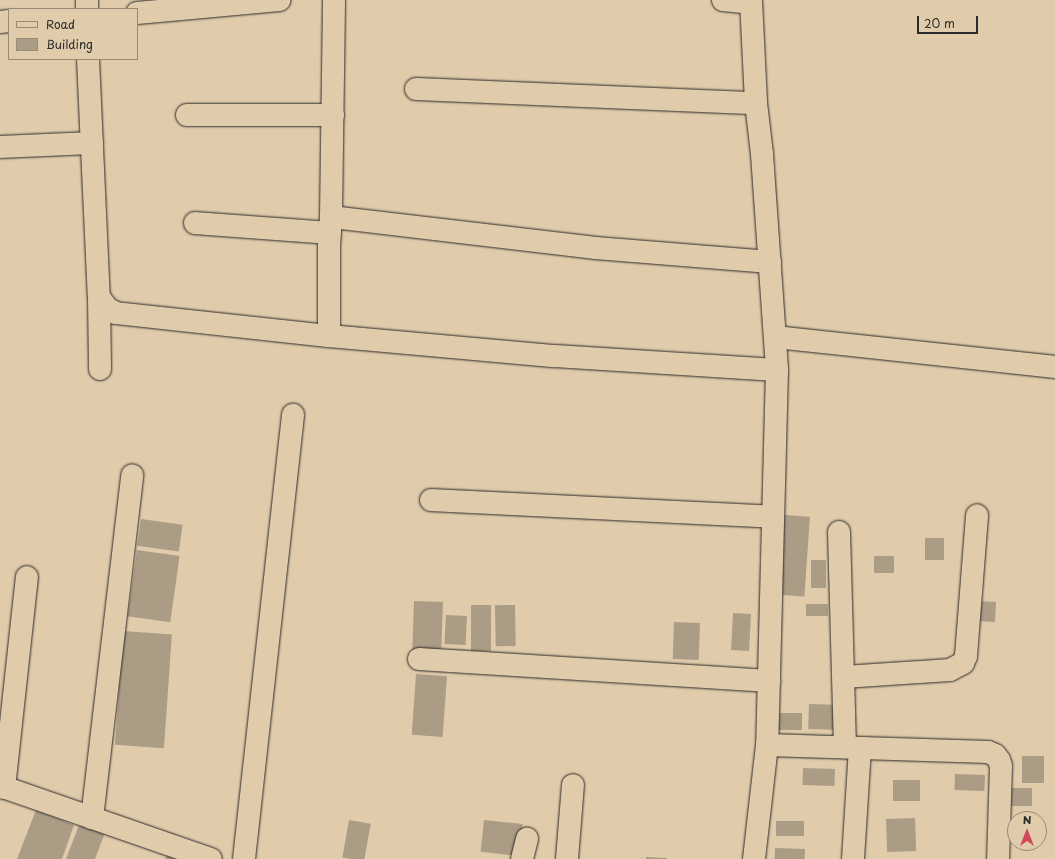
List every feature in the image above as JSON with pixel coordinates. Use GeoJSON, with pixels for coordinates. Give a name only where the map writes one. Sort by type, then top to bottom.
{"type":"FeatureCollection","features":[{"type":"Feature","properties":{"kind":"street"},"geometry":{"type":"LineString","coordinates":[[138,13],[241,2],[279,0]]}},
{"type":"Feature","properties":{"kind":"street"},"geometry":{"type":"LineString","coordinates":[[329,336],[334,0]]}},
{"type":"Feature","properties":{"kind":"street"},"geometry":{"type":"LineString","coordinates":[[723,0],[751,2],[756,103],[770,262],[777,370],[767,745],[754,859]]}},
{"type":"Feature","properties":{"kind":"street"},"geometry":{"type":"LineString","coordinates":[[88,60],[99,297],[100,369]]}},
{"type":"Feature","properties":{"kind":"street"},"geometry":{"type":"LineString","coordinates":[[416,89],[756,103]]}},
{"type":"Feature","properties":{"kind":"street"},"geometry":{"type":"LineString","coordinates":[[187,115],[333,115]]}},
{"type":"Feature","properties":{"kind":"street"},"geometry":{"type":"LineString","coordinates":[[0,147],[92,143]]}},
{"type":"Feature","properties":{"kind":"street"},"geometry":{"type":"LineString","coordinates":[[195,223],[331,225],[770,262]]}},
{"type":"Feature","properties":{"kind":"street"},"geometry":{"type":"LineString","coordinates":[[99,297],[107,308],[116,313],[329,336],[555,356],[777,370]]}},
{"type":"Feature","properties":{"kind":"street"},"geometry":{"type":"LineString","coordinates":[[775,337],[1055,367]]}},
{"type":"Feature","properties":{"kind":"street"},"geometry":{"type":"LineString","coordinates":[[244,859],[293,415]]}},
{"type":"Feature","properties":{"kind":"street"},"geometry":{"type":"LineString","coordinates":[[92,818],[132,475]]}},
{"type":"Feature","properties":{"kind":"street"},"geometry":{"type":"LineString","coordinates":[[431,500],[773,517]]}},
{"type":"Feature","properties":{"kind":"street"},"geometry":{"type":"LineString","coordinates":[[844,677],[950,670],[963,663],[966,656],[977,516]]}},
{"type":"Feature","properties":{"kind":"street"},"geometry":{"type":"LineString","coordinates":[[839,532],[844,677],[852,747],[845,857]]}},
{"type":"Feature","properties":{"kind":"street"},"geometry":{"type":"LineString","coordinates":[[27,577],[2,787],[211,859]]}},
{"type":"Feature","properties":{"kind":"street"},"geometry":{"type":"LineString","coordinates":[[419,659],[769,681]]}},
{"type":"Feature","properties":{"kind":"street"},"geometry":{"type":"LineString","coordinates":[[767,745],[988,752],[995,754],[1001,766],[998,859]]}},
{"type":"Feature","properties":{"kind":"street"},"geometry":{"type":"LineString","coordinates":[[567,859],[573,785]]}},
{"type":"Feature","properties":{"kind":"building"},"geometry":{"type":"Polygon","coordinates":[[[784,515],[810,517],[804,597],[778,595],[784,515]]]}},
{"type":"Feature","properties":{"kind":"building"},"geometry":{"type":"Polygon","coordinates":[[[141,519],[183,525],[179,552],[137,546],[141,519]]]}},
{"type":"Feature","properties":{"kind":"building"},"geometry":{"type":"Polygon","coordinates":[[[925,538],[944,538],[944,560],[925,560],[925,538]]]}},
{"type":"Feature","properties":{"kind":"building"},"geometry":{"type":"Polygon","coordinates":[[[137,550],[180,556],[170,622],[128,616],[137,550]]]}},
{"type":"Feature","properties":{"kind":"building"},"geometry":{"type":"Polygon","coordinates":[[[874,556],[894,556],[894,573],[874,573],[874,556]]]}},
{"type":"Feature","properties":{"kind":"building"},"geometry":{"type":"Polygon","coordinates":[[[811,560],[826,560],[826,588],[811,588],[811,560]]]}},
{"type":"Feature","properties":{"kind":"building"},"geometry":{"type":"Polygon","coordinates":[[[414,601],[443,602],[441,653],[412,652],[414,601]]]}},
{"type":"Feature","properties":{"kind":"building"},"geometry":{"type":"Polygon","coordinates":[[[977,601],[996,602],[995,622],[976,621],[977,601]]]}},
{"type":"Feature","properties":{"kind":"building"},"geometry":{"type":"Polygon","coordinates":[[[806,604],[828,604],[828,616],[806,616],[806,604]]]}},
{"type":"Feature","properties":{"kind":"building"},"geometry":{"type":"Polygon","coordinates":[[[471,605],[491,605],[491,651],[471,651],[471,605]]]}},
{"type":"Feature","properties":{"kind":"building"},"geometry":{"type":"Polygon","coordinates":[[[495,605],[515,605],[516,646],[496,646],[495,605]]]}},
{"type":"Feature","properties":{"kind":"building"},"geometry":{"type":"Polygon","coordinates":[[[733,613],[751,614],[749,651],[731,650],[733,613]]]}},
{"type":"Feature","properties":{"kind":"building"},"geometry":{"type":"Polygon","coordinates":[[[446,615],[467,616],[465,645],[444,644],[446,615]]]}},
{"type":"Feature","properties":{"kind":"building"},"geometry":{"type":"Polygon","coordinates":[[[674,622],[700,623],[699,660],[673,659],[674,622]]]}},
{"type":"Feature","properties":{"kind":"building"},"geometry":{"type":"Polygon","coordinates":[[[123,631],[172,634],[164,748],[115,745],[123,631]]]}},
{"type":"Feature","properties":{"kind":"building"},"geometry":{"type":"Polygon","coordinates":[[[416,674],[447,676],[443,737],[412,735],[416,674]]]}},
{"type":"Feature","properties":{"kind":"building"},"geometry":{"type":"Polygon","coordinates":[[[809,704],[834,705],[833,730],[808,729],[809,704]]]}},
{"type":"Feature","properties":{"kind":"building"},"geometry":{"type":"Polygon","coordinates":[[[775,713],[802,713],[802,730],[775,730],[775,713]]]}},
{"type":"Feature","properties":{"kind":"building"},"geometry":{"type":"Polygon","coordinates":[[[1022,756],[1044,756],[1044,783],[1022,783],[1022,756]]]}},
{"type":"Feature","properties":{"kind":"building"},"geometry":{"type":"Polygon","coordinates":[[[803,768],[835,769],[834,786],[802,785],[803,768]]]}},
{"type":"Feature","properties":{"kind":"building"},"geometry":{"type":"Polygon","coordinates":[[[955,774],[985,775],[984,791],[954,790],[955,774]]]}},
{"type":"Feature","properties":{"kind":"building"},"geometry":{"type":"Polygon","coordinates":[[[893,780],[920,780],[920,801],[893,801],[893,780]]]}},
{"type":"Feature","properties":{"kind":"building"},"geometry":{"type":"Polygon","coordinates":[[[1005,788],[1032,788],[1032,806],[1005,806],[1005,788]]]}},
{"type":"Feature","properties":{"kind":"building"},"geometry":{"type":"Polygon","coordinates":[[[36,810],[74,825],[62,859],[17,859],[36,810]]]}},
{"type":"Feature","properties":{"kind":"building"},"geometry":{"type":"Polygon","coordinates":[[[915,818],[916,851],[887,852],[886,819],[915,818]]]}},
{"type":"Feature","properties":{"kind":"building"},"geometry":{"type":"Polygon","coordinates":[[[81,820],[106,830],[95,859],[66,859],[81,820]]]}},
{"type":"Feature","properties":{"kind":"building"},"geometry":{"type":"Polygon","coordinates":[[[349,820],[371,824],[364,859],[342,857],[349,820]]]}},
{"type":"Feature","properties":{"kind":"building"},"geometry":{"type":"Polygon","coordinates":[[[484,820],[523,824],[519,856],[481,852],[484,820]]]}},
{"type":"Feature","properties":{"kind":"building"},"geometry":{"type":"Polygon","coordinates":[[[776,821],[804,821],[804,836],[776,836],[776,821]]]}},
{"type":"Feature","properties":{"kind":"building"},"geometry":{"type":"Polygon","coordinates":[[[775,848],[805,849],[805,859],[775,859],[775,848]]]}},
{"type":"Feature","properties":{"kind":"building"},"geometry":{"type":"Polygon","coordinates":[[[168,852],[186,859],[165,859],[168,852]]]}},
{"type":"Feature","properties":{"kind":"building"},"geometry":{"type":"Polygon","coordinates":[[[646,857],[667,858],[667,859],[646,859],[646,857]]]}}]}
